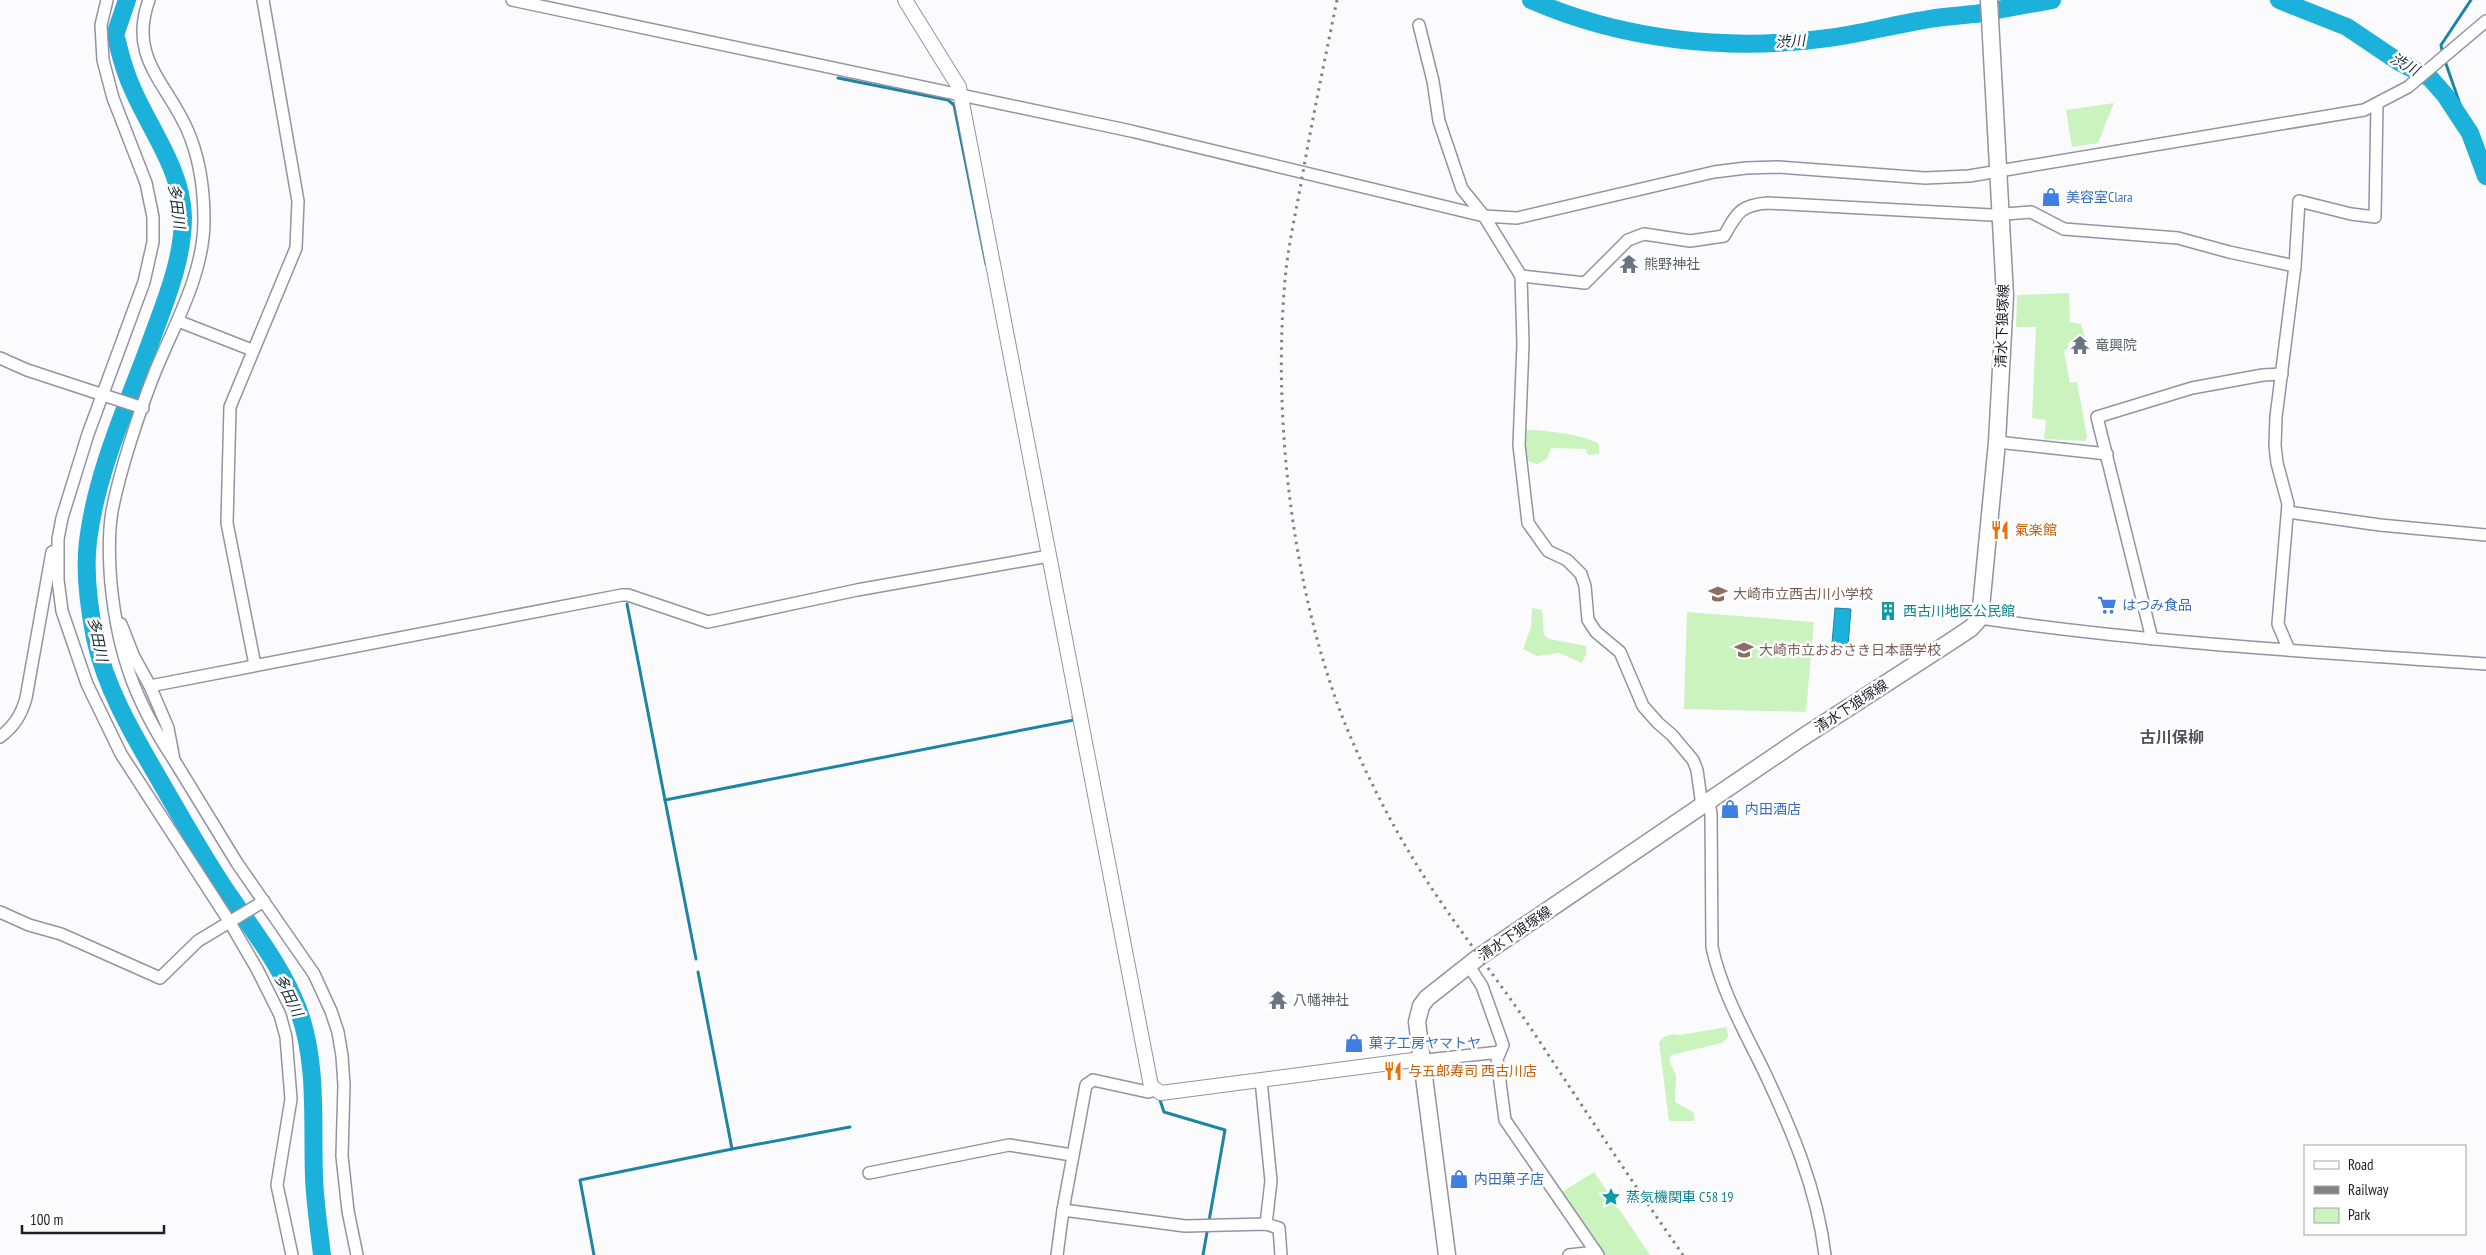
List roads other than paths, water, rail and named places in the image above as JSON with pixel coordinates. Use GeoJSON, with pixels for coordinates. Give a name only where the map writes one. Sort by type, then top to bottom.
{"type":"FeatureCollection","features":[{"type":"Feature","properties":{"kind":"main road","name":"清水下狼塚線"},"geometry":{"type":"LineString","coordinates":[[1446,1255],[1416,1022],[1421,1006],[1433,991],[1803,737],[1971,628],[1980,618],[1997,442],[2005,296],[1999,213],[1999,172],[1989,0]]}},
{"type":"Feature","properties":{"kind":"street"},"geometry":{"type":"LineString","coordinates":[[0,737],[13,726],[24,705],[53,550],[58,539],[68,495],[105,397],[148,268],[153,228],[146,183],[113,98],[105,73],[101,47],[101,25],[107,0]]}},
{"type":"Feature","properties":{"kind":"street"},"geometry":{"type":"LineString","coordinates":[[149,0],[143,21],[145,53],[192,141],[203,201],[203,229],[199,261],[178,320],[140,408],[112,512],[110,543],[113,603],[122,654],[130,681],[160,739],[262,902],[314,974],[338,1032],[344,1085],[342,1156],[348,1211],[357,1255]]}},
{"type":"Feature","properties":{"kind":"street"},"geometry":{"type":"LineString","coordinates":[[255,666],[227,522],[230,407],[252,350],[296,248],[299,216],[298,201],[262,0]]}},
{"type":"Feature","properties":{"kind":"street"},"geometry":{"type":"LineString","coordinates":[[512,0],[836,69],[960,93],[1325,176],[1484,216],[1517,218],[1714,172],[1778,167],[1925,178],[1999,172],[2364,110],[2408,86],[2432,68],[2486,21]]}},
{"type":"Feature","properties":{"kind":"street"},"geometry":{"type":"LineString","coordinates":[[905,0],[959,87],[1150,1086],[1161,1093],[1421,1059],[1500,1052]]}},
{"type":"Feature","properties":{"kind":"street"},"geometry":{"type":"LineString","coordinates":[[1419,25],[1433,81],[1439,121],[1462,190],[1484,216],[1521,276],[1523,344],[1519,445],[1528,523],[1548,551],[1567,560],[1581,574],[1585,586],[1588,620],[1596,632],[1620,652],[1644,706],[1658,723],[1672,734],[1693,760],[1698,770],[1701,799],[1709,802],[1712,947],[1714,958],[1735,1011],[1782,1110],[1806,1167],[1825,1255]]}},
{"type":"Feature","properties":{"kind":"street"},"geometry":{"type":"LineString","coordinates":[[2289,650],[2278,624],[2288,504],[2277,463],[2275,446],[2295,266],[2299,201],[2350,214],[2374,217],[2378,104]]}},
{"type":"Feature","properties":{"kind":"street"},"geometry":{"type":"LineString","coordinates":[[1521,276],[1584,283],[1611,254],[1628,240],[1644,234],[1690,242],[1724,236],[1736,215],[1751,204],[1828,204],[1992,215],[2031,212],[2064,229],[2178,238],[2229,252],[2295,266]]}},
{"type":"Feature","properties":{"kind":"street"},"geometry":{"type":"LineString","coordinates":[[178,320],[252,350]]}},
{"type":"Feature","properties":{"kind":"street"},"geometry":{"type":"LineString","coordinates":[[0,358],[140,408]]}},
{"type":"Feature","properties":{"kind":"street"},"geometry":{"type":"LineString","coordinates":[[2152,640],[2097,417],[2192,388],[2263,375],[2282,374]]}},
{"type":"Feature","properties":{"kind":"street"},"geometry":{"type":"LineString","coordinates":[[1997,442],[2106,454]]}},
{"type":"Feature","properties":{"kind":"street"},"geometry":{"type":"LineString","coordinates":[[2288,512],[2380,525],[2486,535]]}},
{"type":"Feature","properties":{"kind":"street"},"geometry":{"type":"LineString","coordinates":[[58,539],[58,580],[62,611],[87,684],[99,710],[121,754],[230,920],[272,996],[280,1015],[286,1037],[291,1099],[277,1186],[292,1255]]}},
{"type":"Feature","properties":{"kind":"street"},"geometry":{"type":"LineString","coordinates":[[150,686],[622,595],[628,595],[708,622],[857,590],[1049,556]]}},
{"type":"Feature","properties":{"kind":"street"},"geometry":{"type":"LineString","coordinates":[[113,603],[134,657],[150,686],[168,728],[174,760]]}},
{"type":"Feature","properties":{"kind":"street"},"geometry":{"type":"LineString","coordinates":[[1980,618],[2046,628],[2152,640],[2486,664]]}},
{"type":"Feature","properties":{"kind":"street"},"geometry":{"type":"LineString","coordinates":[[0,912],[29,925],[61,934],[160,978],[187,949],[230,920],[262,902]]}},
{"type":"Feature","properties":{"kind":"street"},"geometry":{"type":"LineString","coordinates":[[1469,966],[1482,986],[1503,1045],[1497,1059],[1505,1120],[1597,1253]]}},
{"type":"Feature","properties":{"kind":"street"},"geometry":{"type":"LineString","coordinates":[[1057,1255],[1072,1154],[1088,1082],[1093,1080],[1148,1092],[1155,1090]]}},
{"type":"Feature","properties":{"kind":"street"},"geometry":{"type":"LineString","coordinates":[[1261,1080],[1271,1181],[1266,1224]]}},
{"type":"Feature","properties":{"kind":"street"},"geometry":{"type":"LineString","coordinates":[[869,1173],[1009,1145],[1072,1154]]}},
{"type":"Feature","properties":{"kind":"street"},"geometry":{"type":"LineString","coordinates":[[1063,1210],[1185,1226],[1266,1224],[1279,1228],[1281,1255]]}},
{"type":"Feature","properties":{"kind":"street"},"geometry":{"type":"LineString","coordinates":[[1569,1255],[1597,1253]]}},
{"type":"Feature","properties":{"kind":"water"},"geometry":{"type":"Polygon","coordinates":[[[1835,608],[1851,609],[1848,645],[1832,643],[1835,608]]]}},
{"type":"Feature","properties":{"kind":"waterway","name":"多田川"},"geometry":{"type":"LineString","coordinates":[[127,0],[115,35],[130,84],[171,167],[181,200],[183,217],[180,251],[176,268],[148,349],[112,443],[92,516],[87,553],[87,578],[91,615],[100,658],[123,715],[204,857],[277,966],[298,1009],[309,1050],[313,1092],[316,1206],[322,1255]]}},
{"type":"Feature","properties":{"kind":"waterway","name":"渋川"},"geometry":{"type":"LineString","coordinates":[[1531,0],[1566,14],[1602,25],[1639,33],[1715,43],[1753,44],[1840,36],[1931,19],[1981,13],[2052,0]]}},
{"type":"Feature","properties":{"kind":"waterway","name":"渋川"},"geometry":{"type":"LineString","coordinates":[[2279,0],[2347,27],[2399,62],[2430,78],[2445,95],[2470,133],[2486,176]]}},
{"type":"Feature","properties":{"kind":"waterway"},"geometry":{"type":"LineString","coordinates":[[2443,55],[2441,45],[2471,0]]}},
{"type":"Feature","properties":{"kind":"waterway"},"geometry":{"type":"LineString","coordinates":[[2445,61],[2470,133]]}},
{"type":"Feature","properties":{"kind":"waterway"},"geometry":{"type":"LineString","coordinates":[[838,78],[948,100],[954,105],[986,264]]}},
{"type":"Feature","properties":{"kind":"waterway"},"geometry":{"type":"LineString","coordinates":[[627,604],[665,800]]}},
{"type":"Feature","properties":{"kind":"waterway"},"geometry":{"type":"LineString","coordinates":[[696,959],[665,800],[1074,720],[1073,717]]}},
{"type":"Feature","properties":{"kind":"waterway"},"geometry":{"type":"LineString","coordinates":[[594,1255],[580,1180],[732,1149],[698,972]]}},
{"type":"Feature","properties":{"kind":"waterway"},"geometry":{"type":"LineString","coordinates":[[1160,1100],[1164,1112],[1225,1130],[1203,1255]]}},
{"type":"Feature","properties":{"kind":"waterway"},"geometry":{"type":"LineString","coordinates":[[732,1149],[850,1127]]}},
{"type":"Feature","properties":{"kind":"railway"},"geometry":{"type":"LineString","coordinates":[[1337,0],[1290,240],[1282,322],[1283,431],[1288,486],[1306,595],[1319,647],[1350,736],[1388,816],[1409,852],[1438,898],[1534,1033],[1683,1255]]}},
{"type":"Feature","properties":{"kind":"place","name":"美容室Clara"},"geometry":{"type":"Point","coordinates":[2051,197]}},
{"type":"Feature","properties":{"kind":"place","name":"熊野神社"},"geometry":{"type":"Point","coordinates":[1629,264]}},
{"type":"Feature","properties":{"kind":"place","name":"竜興院"},"geometry":{"type":"Point","coordinates":[2080,345]}},
{"type":"Feature","properties":{"kind":"place","name":"氣楽館"},"geometry":{"type":"Point","coordinates":[2000,530]}},
{"type":"Feature","properties":{"kind":"place","name":"大崎市立西古川小学校"},"geometry":{"type":"Point","coordinates":[1718,594]}},
{"type":"Feature","properties":{"kind":"place","name":"はつみ食品"},"geometry":{"type":"Point","coordinates":[2107,605]}},
{"type":"Feature","properties":{"kind":"place","name":"西古川地区公民館"},"geometry":{"type":"Point","coordinates":[1888,611]}},
{"type":"Feature","properties":{"kind":"place","name":"大崎市立おおさき日本語学校"},"geometry":{"type":"Point","coordinates":[1744,650]}},
{"type":"Feature","properties":{"kind":"place","name":"内田酒店"},"geometry":{"type":"Point","coordinates":[1730,809]}},
{"type":"Feature","properties":{"kind":"place","name":"八幡神社"},"geometry":{"type":"Point","coordinates":[1278,1000]}},
{"type":"Feature","properties":{"kind":"place","name":"菓子工房ヤマトヤ"},"geometry":{"type":"Point","coordinates":[1354,1043]}},
{"type":"Feature","properties":{"kind":"place","name":"与五郎寿司 西古川店"},"geometry":{"type":"Point","coordinates":[1393,1071]}},
{"type":"Feature","properties":{"kind":"place","name":"内田菓子店"},"geometry":{"type":"Point","coordinates":[1459,1179]}},
{"type":"Feature","properties":{"kind":"place","name":"蒸気機関車 C58 19"},"geometry":{"type":"Point","coordinates":[1611,1197]}},
{"type":"Feature","properties":{"kind":"district","name":"古川保柳"},"geometry":{"type":"Point","coordinates":[2172,737]}}]}
